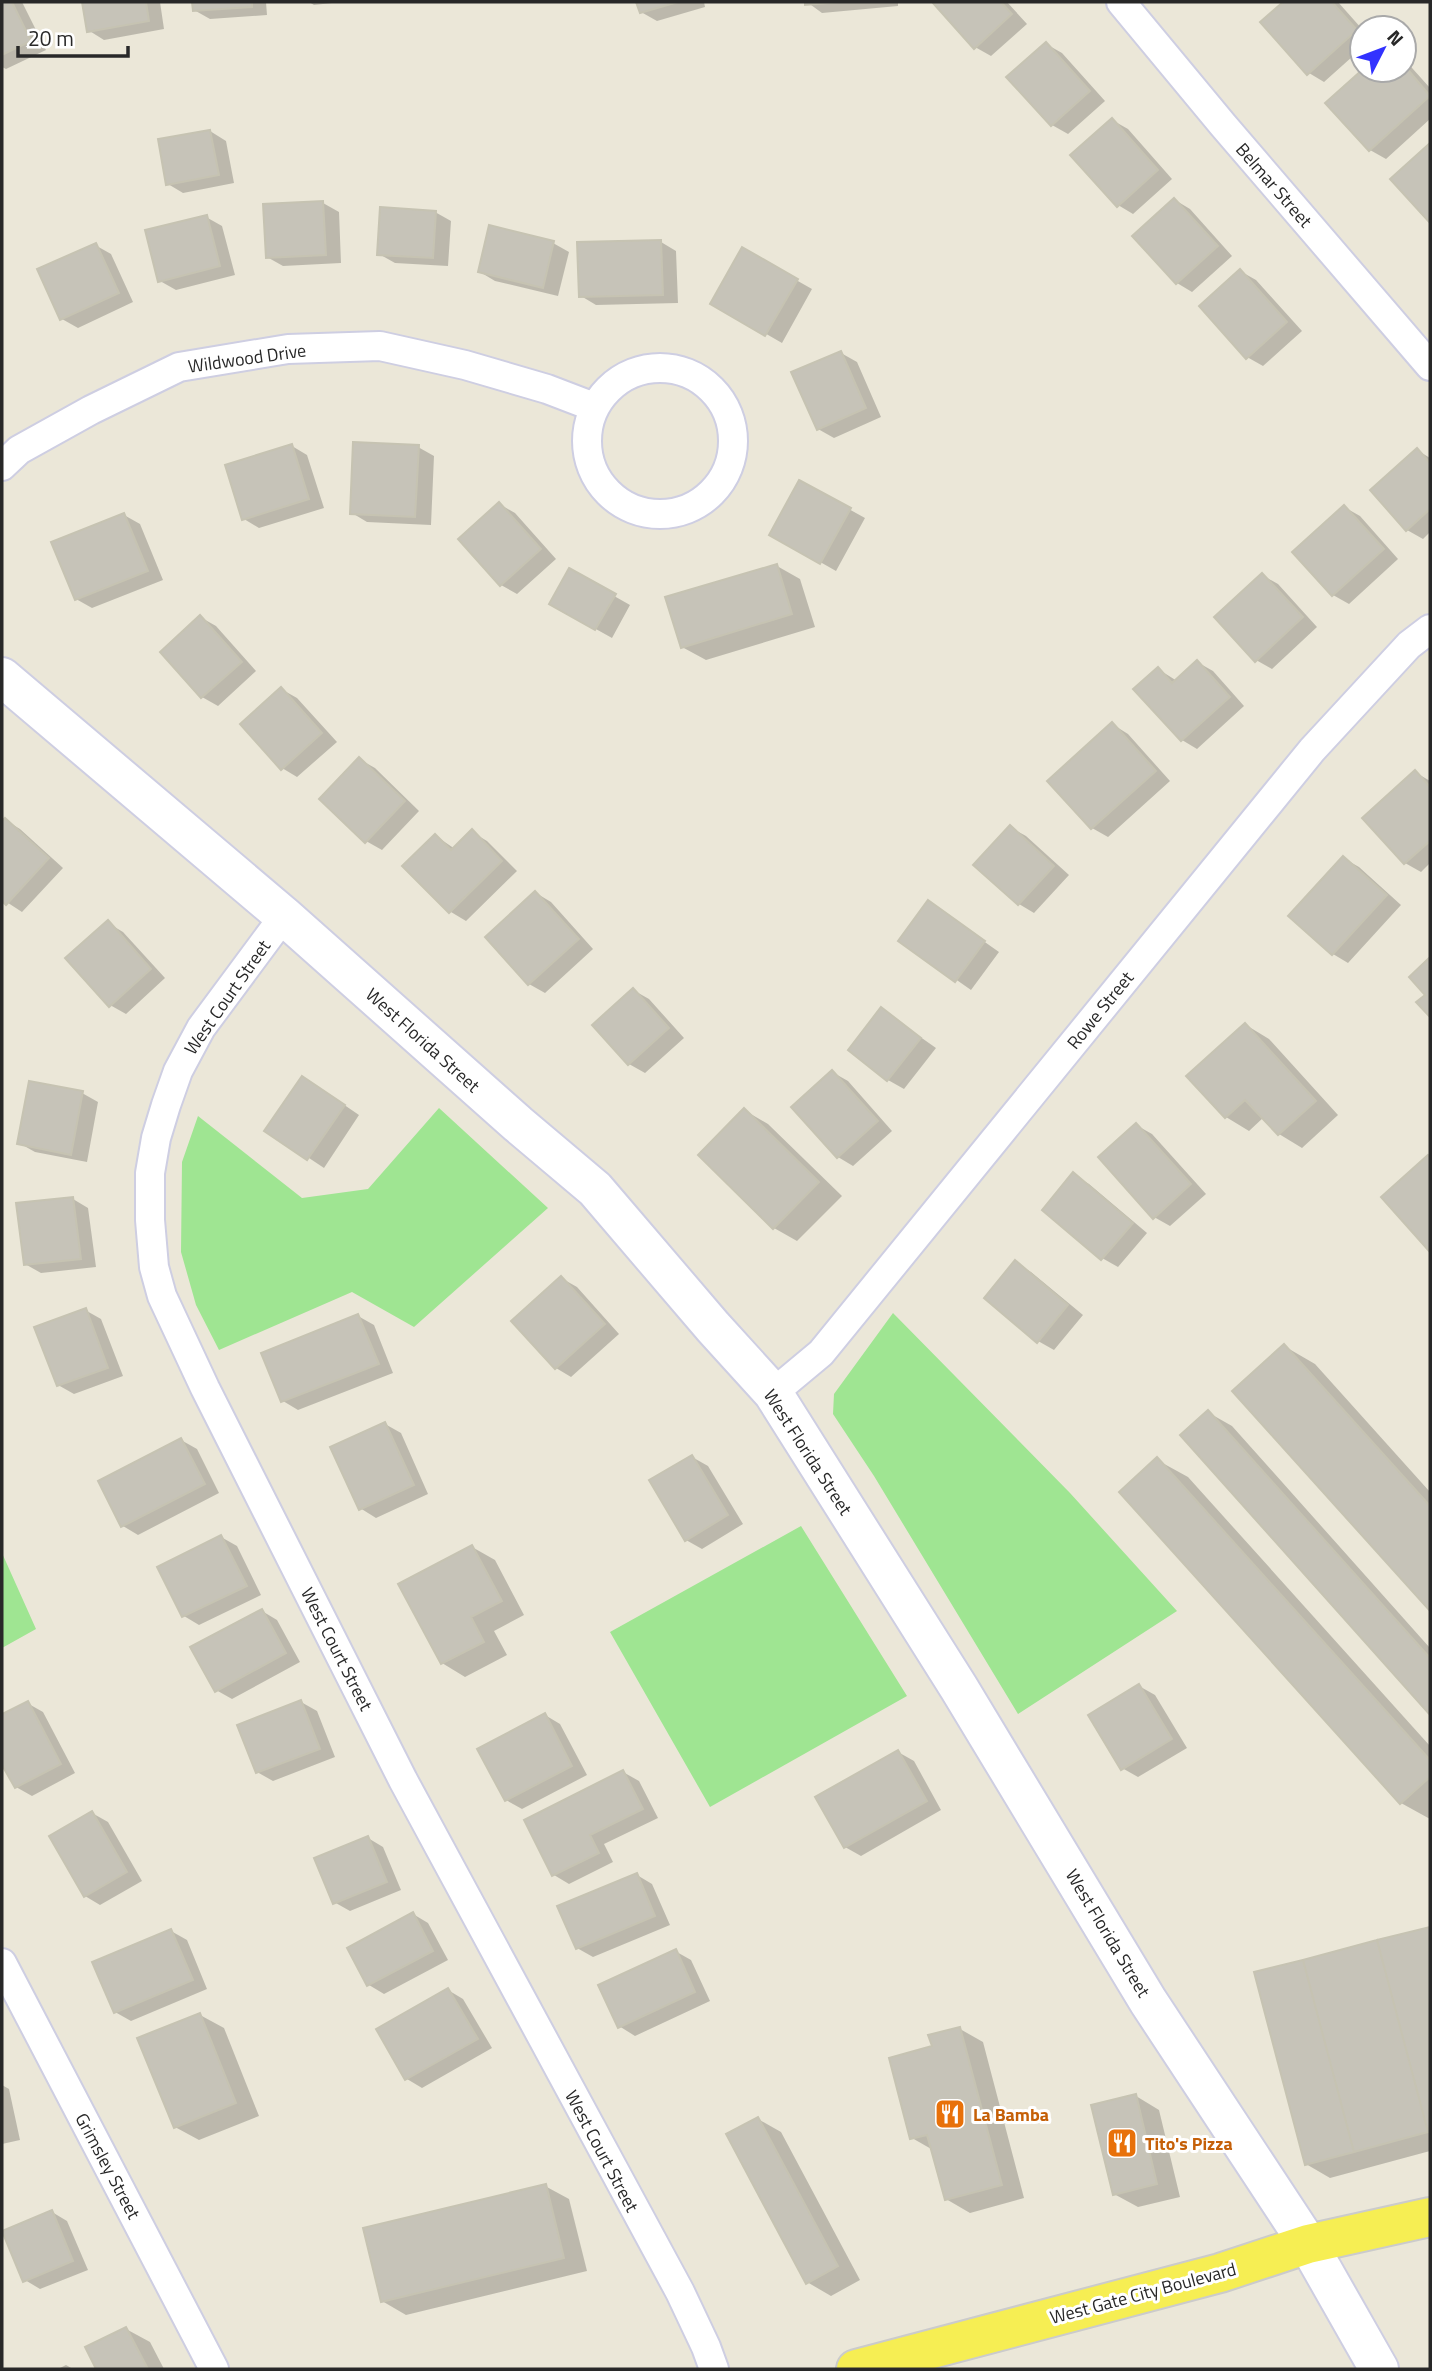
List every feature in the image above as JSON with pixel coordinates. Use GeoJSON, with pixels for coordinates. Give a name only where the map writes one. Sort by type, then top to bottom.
{"type":"FeatureCollection","features":[{"type":"Feature","properties":{"kind":"main road","name":"West Gate City Boulevard"},"geometry":{"type":"LineString","coordinates":[[856,2369],[1220,2273],[1308,2244],[1430,2217]]}},
{"type":"Feature","properties":{"kind":"street","name":"Belmar Street"},"geometry":{"type":"LineString","coordinates":[[1121,2],[1430,366]]}},
{"type":"Feature","properties":{"kind":"street","name":"Wildwood Drive"},"geometry":{"type":"LineString","coordinates":[[2,466],[19,450],[43,436],[179,368],[288,349],[380,346],[465,365],[594,407]]}},
{"type":"Feature","properties":{"kind":"street"},"geometry":{"type":"LineString","coordinates":[[649,368],[672,368],[694,376],[712,390],[727,411],[733,435],[730,460],[720,483],[702,500],[679,511],[654,514],[629,508],[609,493],[595,475],[587,453],[587,429],[594,407],[608,389],[627,375],[649,368]]}},
{"type":"Feature","properties":{"kind":"street","name":"Rowe Street"},"geometry":{"type":"LineString","coordinates":[[773,1393],[821,1353],[1312,750],[1409,645],[1430,629]]}},
{"type":"Feature","properties":{"kind":"street","name":"West Florida Street"},"geometry":{"type":"LineString","coordinates":[[2,677],[284,916],[595,1189],[773,1393],[959,1688],[1130,1971],[1308,2244],[1379,2369]]}},
{"type":"Feature","properties":{"kind":"street","name":"West Court Street"},"geometry":{"type":"LineString","coordinates":[[284,916],[201,1028],[178,1071],[166,1105],[156,1138],[150,1173],[154,1268],[162,1296],[205,1388],[403,1780],[680,2292],[714,2369]]}},
{"type":"Feature","properties":{"kind":"street","name":"Grimsley Street"},"geometry":{"type":"LineString","coordinates":[[2,1963],[214,2369]]}},
{"type":"Feature","properties":{"kind":"green space"},"geometry":{"type":"Polygon","coordinates":[[[439,1108],[548,1208],[414,1327],[352,1292],[219,1350],[196,1305],[181,1252],[182,1162],[198,1116],[302,1198],[368,1189],[439,1108]]]}},
{"type":"Feature","properties":{"kind":"green space"},"geometry":{"type":"Polygon","coordinates":[[[893,1313],[1070,1493],[1177,1611],[1018,1714],[874,1476],[833,1414],[834,1394],[893,1313]]]}},
{"type":"Feature","properties":{"kind":"green space"},"geometry":{"type":"Polygon","coordinates":[[[801,1526],[907,1696],[710,1807],[610,1632],[801,1526]]]}},
{"type":"Feature","properties":{"kind":"green space"},"geometry":{"type":"Polygon","coordinates":[[[2,1553],[36,1629],[2,1648],[2,1553]]]}},
{"type":"Feature","properties":{"kind":"building"},"geometry":{"type":"Polygon","coordinates":[[[2,2],[12,2],[31,41],[2,55],[2,2]]]}},
{"type":"Feature","properties":{"kind":"building"},"geometry":{"type":"Polygon","coordinates":[[[82,2],[146,2],[149,21],[87,32],[82,2]]]}},
{"type":"Feature","properties":{"kind":"building"},"geometry":{"type":"Polygon","coordinates":[[[192,2],[252,2],[252,7],[193,11],[192,2]]]}},
{"type":"Feature","properties":{"kind":"building"},"geometry":{"type":"Polygon","coordinates":[[[636,2],[678,2],[640,13],[636,2]]]}},
{"type":"Feature","properties":{"kind":"building"},"geometry":{"type":"Polygon","coordinates":[[[805,2],[840,2],[805,5],[805,2]]]}},
{"type":"Feature","properties":{"kind":"building"},"geometry":{"type":"Polygon","coordinates":[[[1001,2],[1012,14],[974,49],[933,3],[1001,2]]]}},
{"type":"Feature","properties":{"kind":"building"},"geometry":{"type":"Polygon","coordinates":[[[1283,2],[1332,2],[1348,20],[1348,38],[1307,75],[1260,22],[1283,2]]]}},
{"type":"Feature","properties":{"kind":"building"},"geometry":{"type":"Polygon","coordinates":[[[1046,42],[1090,91],[1051,126],[1006,77],[1046,42]]]}},
{"type":"Feature","properties":{"kind":"building"},"geometry":{"type":"Polygon","coordinates":[[[1348,82],[1418,84],[1418,82],[1430,96],[1369,151],[1325,103],[1348,82]]]}},
{"type":"Feature","properties":{"kind":"building"},"geometry":{"type":"Polygon","coordinates":[[[1112,118],[1158,170],[1117,207],[1070,155],[1112,118]]]}},
{"type":"Feature","properties":{"kind":"building"},"geometry":{"type":"Polygon","coordinates":[[[210,130],[219,175],[166,185],[158,139],[210,130]]]}},
{"type":"Feature","properties":{"kind":"building"},"geometry":{"type":"Polygon","coordinates":[[[1430,143],[1430,223],[1390,179],[1430,143]]]}},
{"type":"Feature","properties":{"kind":"building"},"geometry":{"type":"Polygon","coordinates":[[[1174,198],[1218,246],[1176,284],[1132,236],[1174,198]]]}},
{"type":"Feature","properties":{"kind":"building"},"geometry":{"type":"Polygon","coordinates":[[[323,201],[326,255],[266,258],[263,204],[323,201]]]}},
{"type":"Feature","properties":{"kind":"building"},"geometry":{"type":"Polygon","coordinates":[[[380,207],[436,211],[433,258],[377,255],[380,207]]]}},
{"type":"Feature","properties":{"kind":"building"},"geometry":{"type":"Polygon","coordinates":[[[207,215],[220,266],[158,282],[145,230],[207,215]]]}},
{"type":"Feature","properties":{"kind":"building"},"geometry":{"type":"Polygon","coordinates":[[[489,225],[554,241],[543,288],[478,272],[489,225]]]}},
{"type":"Feature","properties":{"kind":"building"},"geometry":{"type":"Polygon","coordinates":[[[661,240],[663,295],[579,297],[577,242],[661,240]]]}},
{"type":"Feature","properties":{"kind":"building"},"geometry":{"type":"Polygon","coordinates":[[[96,243],[119,293],[60,320],[37,269],[96,243]]]}},
{"type":"Feature","properties":{"kind":"building"},"geometry":{"type":"Polygon","coordinates":[[[742,247],[798,279],[765,336],[710,304],[742,247]]]}},
{"type":"Feature","properties":{"kind":"building"},"geometry":{"type":"Polygon","coordinates":[[[1240,269],[1287,322],[1246,359],[1199,306],[1240,269]]]}},
{"type":"Feature","properties":{"kind":"building"},"geometry":{"type":"Polygon","coordinates":[[[841,351],[866,408],[817,430],[791,372],[841,351]]]}},
{"type":"Feature","properties":{"kind":"building"},"geometry":{"type":"Polygon","coordinates":[[[353,442],[419,445],[415,517],[350,514],[353,442]]]}},
{"type":"Feature","properties":{"kind":"building"},"geometry":{"type":"Polygon","coordinates":[[[292,444],[309,499],[242,520],[225,465],[292,444]]]}},
{"type":"Feature","properties":{"kind":"building"},"geometry":{"type":"Polygon","coordinates":[[[1417,448],[1430,463],[1430,509],[1406,531],[1370,490],[1417,448]]]}},
{"type":"Feature","properties":{"kind":"building"},"geometry":{"type":"Polygon","coordinates":[[[799,480],[851,508],[820,564],[769,535],[799,480]]]}},
{"type":"Feature","properties":{"kind":"building"},"geometry":{"type":"Polygon","coordinates":[[[499,502],[541,549],[500,586],[458,539],[499,502]]]}},
{"type":"Feature","properties":{"kind":"building"},"geometry":{"type":"Polygon","coordinates":[[[1344,505],[1384,549],[1332,596],[1292,552],[1344,505]]]}},
{"type":"Feature","properties":{"kind":"building"},"geometry":{"type":"Polygon","coordinates":[[[124,513],[148,571],[75,600],[51,542],[124,513]]]}},
{"type":"Feature","properties":{"kind":"building"},"geometry":{"type":"Polygon","coordinates":[[[777,564],[792,614],[681,648],[665,597],[777,564]]]}},
{"type":"Feature","properties":{"kind":"building"},"geometry":{"type":"Polygon","coordinates":[[[569,568],[616,594],[595,630],[549,604],[569,568]]]}},
{"type":"Feature","properties":{"kind":"building"},"geometry":{"type":"Polygon","coordinates":[[[1262,573],[1303,617],[1255,662],[1214,617],[1262,573]]]}},
{"type":"Feature","properties":{"kind":"building"},"geometry":{"type":"Polygon","coordinates":[[[200,615],[242,662],[201,698],[160,652],[200,615]]]}},
{"type":"Feature","properties":{"kind":"building"},"geometry":{"type":"Polygon","coordinates":[[[1197,660],[1230,697],[1181,741],[1133,689],[1158,667],[1172,683],[1197,660]]]}},
{"type":"Feature","properties":{"kind":"building"},"geometry":{"type":"Polygon","coordinates":[[[281,687],[322,733],[281,770],[240,724],[281,687]]]}},
{"type":"Feature","properties":{"kind":"building"},"geometry":{"type":"Polygon","coordinates":[[[1112,722],[1156,771],[1091,829],[1047,781],[1112,722]]]}},
{"type":"Feature","properties":{"kind":"building"},"geometry":{"type":"Polygon","coordinates":[[[359,757],[405,801],[365,843],[319,799],[359,757]]]}},
{"type":"Feature","properties":{"kind":"building"},"geometry":{"type":"Polygon","coordinates":[[[1415,770],[1430,787],[1430,841],[1404,864],[1362,818],[1415,770]]]}},
{"type":"Feature","properties":{"kind":"building"},"geometry":{"type":"Polygon","coordinates":[[[5,818],[49,858],[6,905],[2,901],[2,821],[5,818]]]}},
{"type":"Feature","properties":{"kind":"building"},"geometry":{"type":"Polygon","coordinates":[[[1010,825],[1054,866],[1018,905],[973,865],[1010,825]]]}},
{"type":"Feature","properties":{"kind":"building"},"geometry":{"type":"Polygon","coordinates":[[[472,829],[502,861],[449,913],[402,866],[435,834],[451,850],[472,829]]]}},
{"type":"Feature","properties":{"kind":"building"},"geometry":{"type":"Polygon","coordinates":[[[1343,856],[1387,895],[1332,955],[1288,916],[1343,856]]]}},
{"type":"Feature","properties":{"kind":"building"},"geometry":{"type":"Polygon","coordinates":[[[535,891],[579,939],[528,985],[485,937],[535,891]]]}},
{"type":"Feature","properties":{"kind":"building"},"geometry":{"type":"Polygon","coordinates":[[[928,900],[985,941],[955,982],[898,941],[928,900]]]}},
{"type":"Feature","properties":{"kind":"building"},"geometry":{"type":"Polygon","coordinates":[[[108,920],[151,969],[109,1007],[65,958],[108,920]]]}},
{"type":"Feature","properties":{"kind":"building"},"geometry":{"type":"Polygon","coordinates":[[[1430,957],[1430,1017],[1416,1002],[1425,995],[1409,977],[1430,957]]]}},
{"type":"Feature","properties":{"kind":"building"},"geometry":{"type":"Polygon","coordinates":[[[633,988],[669,1028],[628,1065],[592,1025],[633,988]]]}},
{"type":"Feature","properties":{"kind":"building"},"geometry":{"type":"Polygon","coordinates":[[[881,1007],[921,1038],[887,1081],[848,1050],[881,1007]]]}},
{"type":"Feature","properties":{"kind":"building"},"geometry":{"type":"Polygon","coordinates":[[[1245,1023],[1316,1101],[1278,1135],[1245,1100],[1225,1118],[1186,1076],[1245,1023]]]}},
{"type":"Feature","properties":{"kind":"building"},"geometry":{"type":"Polygon","coordinates":[[[832,1070],[878,1121],[837,1158],[791,1107],[832,1070]]]}},
{"type":"Feature","properties":{"kind":"building"},"geometry":{"type":"Polygon","coordinates":[[[302,1076],[345,1105],[307,1160],[264,1131],[302,1076]]]}},
{"type":"Feature","properties":{"kind":"building"},"geometry":{"type":"Polygon","coordinates":[[[29,1081],[83,1091],[71,1155],[17,1144],[29,1081]]]}},
{"type":"Feature","properties":{"kind":"building"},"geometry":{"type":"Polygon","coordinates":[[[744,1108],[819,1182],[773,1229],[698,1155],[744,1108]]]}},
{"type":"Feature","properties":{"kind":"building"},"geometry":{"type":"Polygon","coordinates":[[[1136,1123],[1191,1184],[1153,1219],[1098,1157],[1136,1123]]]}},
{"type":"Feature","properties":{"kind":"building"},"geometry":{"type":"Polygon","coordinates":[[[1428,1155],[1430,1157],[1430,1252],[1381,1197],[1428,1155]]]}},
{"type":"Feature","properties":{"kind":"building"},"geometry":{"type":"Polygon","coordinates":[[[1073,1172],[1133,1223],[1101,1260],[1042,1210],[1073,1172]]]}},
{"type":"Feature","properties":{"kind":"building"},"geometry":{"type":"Polygon","coordinates":[[[73,1197],[81,1259],[24,1265],[16,1203],[73,1197]]]}},
{"type":"Feature","properties":{"kind":"building"},"geometry":{"type":"Polygon","coordinates":[[[1015,1260],[1068,1305],[1037,1343],[984,1298],[1015,1260]]]}},
{"type":"Feature","properties":{"kind":"building"},"geometry":{"type":"Polygon","coordinates":[[[561,1276],[605,1324],[555,1369],[511,1321],[561,1276]]]}},
{"type":"Feature","properties":{"kind":"building"},"geometry":{"type":"Polygon","coordinates":[[[86,1308],[108,1368],[57,1386],[34,1327],[86,1308]]]}},
{"type":"Feature","properties":{"kind":"building"},"geometry":{"type":"Polygon","coordinates":[[[358,1314],[379,1364],[281,1402],[261,1353],[358,1314]]]}},
{"type":"Feature","properties":{"kind":"building"},"geometry":{"type":"Polygon","coordinates":[[[1284,1344],[1430,1506],[1430,1611],[1232,1391],[1284,1344]]]}},
{"type":"Feature","properties":{"kind":"building"},"geometry":{"type":"Polygon","coordinates":[[[1208,1410],[1430,1658],[1430,1715],[1180,1435],[1208,1410]]]}},
{"type":"Feature","properties":{"kind":"building"},"geometry":{"type":"Polygon","coordinates":[[[385,1422],[414,1485],[359,1510],[330,1447],[385,1422]]]}},
{"type":"Feature","properties":{"kind":"building"},"geometry":{"type":"Polygon","coordinates":[[[181,1438],[205,1484],[121,1527],[98,1481],[181,1438]]]}},
{"type":"Feature","properties":{"kind":"building"},"geometry":{"type":"Polygon","coordinates":[[[692,1455],[728,1515],[685,1541],[649,1480],[692,1455]]]}},
{"type":"Feature","properties":{"kind":"building"},"geometry":{"type":"Polygon","coordinates":[[[1157,1457],[1430,1760],[1430,1777],[1400,1804],[1119,1492],[1157,1457]]]}},
{"type":"Feature","properties":{"kind":"building"},"geometry":{"type":"Polygon","coordinates":[[[221,1535],[247,1586],[182,1617],[157,1567],[221,1535]]]}},
{"type":"Feature","properties":{"kind":"building"},"geometry":{"type":"Polygon","coordinates":[[[472,1545],[502,1601],[471,1617],[484,1642],[441,1664],[398,1584],[472,1545]]]}},
{"type":"Feature","properties":{"kind":"building"},"geometry":{"type":"Polygon","coordinates":[[[262,1609],[286,1653],[215,1692],[190,1647],[262,1609]]]}},
{"type":"Feature","properties":{"kind":"building"},"geometry":{"type":"Polygon","coordinates":[[[1139,1684],[1172,1739],[1121,1770],[1088,1715],[1139,1684]]]}},
{"type":"Feature","properties":{"kind":"building"},"geometry":{"type":"Polygon","coordinates":[[[301,1700],[320,1749],[256,1773],[237,1725],[301,1700]]]}},
{"type":"Feature","properties":{"kind":"building"},"geometry":{"type":"Polygon","coordinates":[[[28,1701],[61,1764],[15,1788],[2,1765],[2,1714],[28,1701]]]}},
{"type":"Feature","properties":{"kind":"building"},"geometry":{"type":"Polygon","coordinates":[[[545,1713],[572,1766],[505,1801],[477,1749],[545,1713]]]}},
{"type":"Feature","properties":{"kind":"building"},"geometry":{"type":"Polygon","coordinates":[[[898,1750],[927,1801],[844,1848],[815,1797],[898,1750]]]}},
{"type":"Feature","properties":{"kind":"building"},"geometry":{"type":"Polygon","coordinates":[[[623,1770],[643,1809],[590,1835],[599,1853],[552,1876],[524,1820],[623,1770]]]}},
{"type":"Feature","properties":{"kind":"building"},"geometry":{"type":"Polygon","coordinates":[[[92,1811],[127,1872],[84,1897],[49,1836],[92,1811]]]}},
{"type":"Feature","properties":{"kind":"building"},"geometry":{"type":"Polygon","coordinates":[[[368,1836],[387,1882],[333,1904],[314,1858],[368,1836]]]}},
{"type":"Feature","properties":{"kind":"building"},"geometry":{"type":"Polygon","coordinates":[[[637,1873],[655,1916],[576,1949],[557,1906],[637,1873]]]}},
{"type":"Feature","properties":{"kind":"building"},"geometry":{"type":"Polygon","coordinates":[[[413,1912],[433,1951],[367,1986],[347,1948],[413,1912]]]}},
{"type":"Feature","properties":{"kind":"building"},"geometry":{"type":"Polygon","coordinates":[[[1430,1927],[1430,2132],[1428,2132],[1377,1940],[1430,1927]]]}},
{"type":"Feature","properties":{"kind":"building"},"geometry":{"type":"Polygon","coordinates":[[[171,1929],[193,1980],[114,2013],[92,1962],[171,1929]]]}},
{"type":"Feature","properties":{"kind":"building"},"geometry":{"type":"Polygon","coordinates":[[[1377,1940],[1428,2132],[1354,2152],[1303,1960],[1377,1940]]]}},
{"type":"Feature","properties":{"kind":"building"},"geometry":{"type":"Polygon","coordinates":[[[676,1949],[695,1992],[618,2028],[598,1985],[676,1949]]]}},
{"type":"Feature","properties":{"kind":"building"},"geometry":{"type":"Polygon","coordinates":[[[1303,1960],[1354,2152],[1305,2165],[1254,1972],[1303,1960]]]}},
{"type":"Feature","properties":{"kind":"building"},"geometry":{"type":"Polygon","coordinates":[[[448,1988],[478,2039],[405,2080],[376,2029],[448,1988]]]}},
{"type":"Feature","properties":{"kind":"building"},"geometry":{"type":"Polygon","coordinates":[[[200,2013],[236,2103],[174,2128],[137,2038],[200,2013]]]}},
{"type":"Feature","properties":{"kind":"building"},"geometry":{"type":"Polygon","coordinates":[[[960,2027],[1002,2185],[945,2200],[927,2135],[910,2139],[889,2058],[932,2046],[928,2035],[960,2027]]]}},
{"type":"Feature","properties":{"kind":"building"},"geometry":{"type":"Polygon","coordinates":[[[1136,2094],[1157,2184],[1113,2195],[1091,2105],[1136,2094]]]}},
{"type":"Feature","properties":{"kind":"building"},"geometry":{"type":"Polygon","coordinates":[[[758,2117],[838,2266],[806,2284],[726,2134],[758,2117]]]}},
{"type":"Feature","properties":{"kind":"building"},"geometry":{"type":"Polygon","coordinates":[[[546,2184],[564,2258],[381,2302],[363,2228],[546,2184]]]}},
{"type":"Feature","properties":{"kind":"building"},"geometry":{"type":"Polygon","coordinates":[[[52,2210],[73,2261],[23,2282],[2,2231],[52,2210]]]}},
{"type":"Feature","properties":{"kind":"building"},"geometry":{"type":"Polygon","coordinates":[[[126,2327],[148,2369],[96,2369],[85,2347],[126,2327]]]}},
{"type":"Feature","properties":{"kind":"place","name":"La Bamba"},"geometry":{"type":"Point","coordinates":[950,2114]}},
{"type":"Feature","properties":{"kind":"place","name":"Tito's Pizza"},"geometry":{"type":"Point","coordinates":[1122,2143]}}]}
